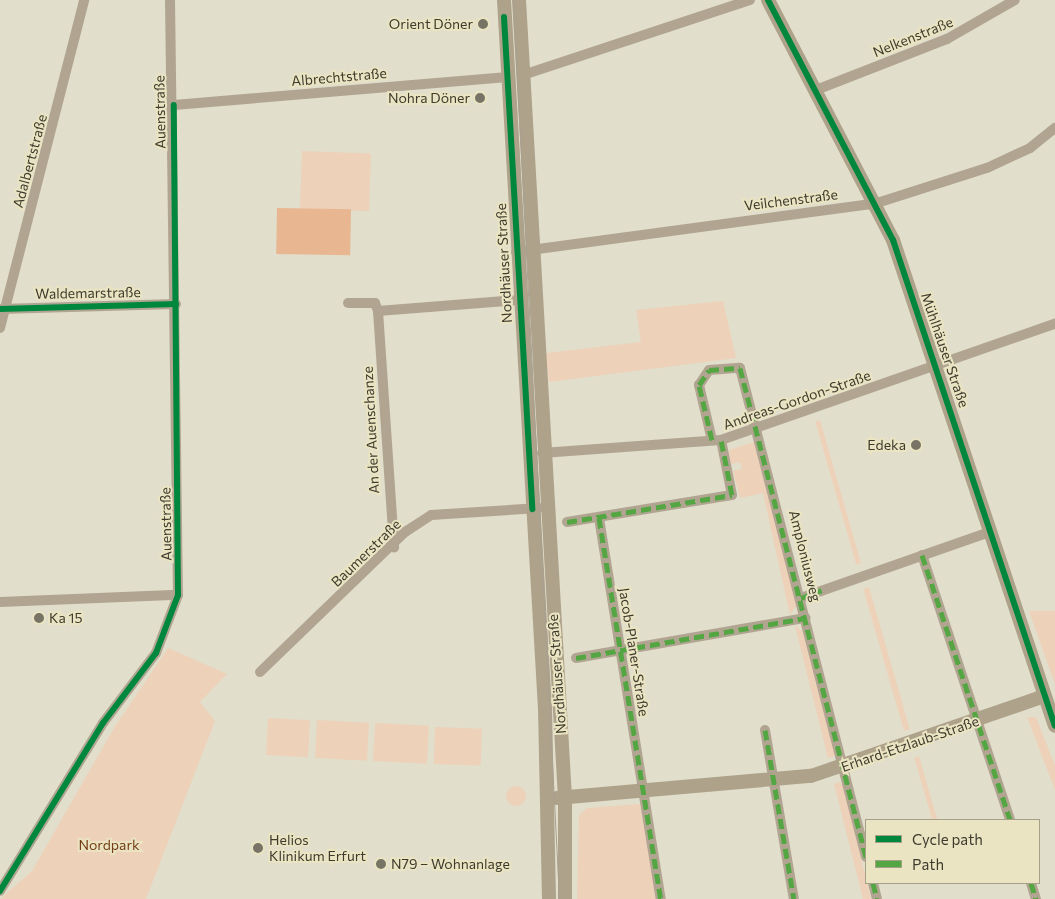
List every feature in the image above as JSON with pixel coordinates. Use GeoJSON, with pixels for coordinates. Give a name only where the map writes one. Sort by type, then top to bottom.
{"type":"FeatureCollection","features":[{"type":"Feature","properties":{"kind":"main road","name":"Nordhäuser Straße"},"geometry":{"type":"LineString","coordinates":[[504,0],[519,300],[565,797],[565,899]]}},
{"type":"Feature","properties":{"kind":"main road","name":"Nordhäuser Straße"},"geometry":{"type":"LineString","coordinates":[[519,0],[530,250],[542,453],[539,508],[548,798],[549,899]]}},
{"type":"Feature","properties":{"kind":"main road","name":"Mühlhäuser Straße"},"geometry":{"type":"LineString","coordinates":[[768,0],[877,202],[938,364],[989,532],[1055,726]]}},
{"type":"Feature","properties":{"kind":"main road","name":"Erhard-Etzlaub-Straße"},"geometry":{"type":"LineString","coordinates":[[548,798],[772,781],[844,766],[1044,696]]}},
{"type":"Feature","properties":{"kind":"street","name":"Adalbertstraße"},"geometry":{"type":"LineString","coordinates":[[0,328],[2,309],[84,0]]}},
{"type":"Feature","properties":{"kind":"street","name":"Auenstraße"},"geometry":{"type":"LineString","coordinates":[[0,892],[103,723],[156,653],[178,595],[174,105],[170,0]]}},
{"type":"Feature","properties":{"kind":"street"},"geometry":{"type":"LineString","coordinates":[[523,75],[750,0]]}},
{"type":"Feature","properties":{"kind":"street","name":"Nelkenstraße"},"geometry":{"type":"LineString","coordinates":[[816,90],[947,39],[1015,0]]}},
{"type":"Feature","properties":{"kind":"street","name":"Albrechtstraße"},"geometry":{"type":"LineString","coordinates":[[174,105],[508,77]]}},
{"type":"Feature","properties":{"kind":"street","name":"Veilchenstraße"},"geometry":{"type":"LineString","coordinates":[[516,252],[877,202],[949,183],[987,168],[1030,148],[1055,128]]}},
{"type":"Feature","properties":{"kind":"street"},"geometry":{"type":"LineString","coordinates":[[348,303],[375,303],[378,311],[519,300]]}},
{"type":"Feature","properties":{"kind":"street","name":"Waldemarstraße"},"geometry":{"type":"LineString","coordinates":[[2,309],[176,304]]}},
{"type":"Feature","properties":{"kind":"street","name":"An der Auenschanze"},"geometry":{"type":"LineString","coordinates":[[378,311],[394,547]]}},
{"type":"Feature","properties":{"kind":"street","name":"Andreas-Gordon-Straße"},"geometry":{"type":"LineString","coordinates":[[542,453],[717,440],[758,429],[1055,324]]}},
{"type":"Feature","properties":{"kind":"street","name":"Amploniusweg"},"geometry":{"type":"LineString","coordinates":[[599,518],[732,495],[699,385],[702,376],[716,368],[735,366],[744,372],[865,853]]}},
{"type":"Feature","properties":{"kind":"street","name":"Baumerstraße"},"geometry":{"type":"LineString","coordinates":[[260,672],[394,547],[405,532],[431,515],[539,508]]}},
{"type":"Feature","properties":{"kind":"street"},"geometry":{"type":"LineString","coordinates":[[567,522],[599,518]]}},
{"type":"Feature","properties":{"kind":"street","name":"Jacob-Planer-Straße"},"geometry":{"type":"LineString","coordinates":[[599,518],[618,650],[661,899]]}},
{"type":"Feature","properties":{"kind":"street"},"geometry":{"type":"LineString","coordinates":[[802,598],[989,532]]}},
{"type":"Feature","properties":{"kind":"street"},"geometry":{"type":"LineString","coordinates":[[922,555],[1010,819]]}},
{"type":"Feature","properties":{"kind":"street"},"geometry":{"type":"LineString","coordinates":[[0,602],[178,595]]}},
{"type":"Feature","properties":{"kind":"street"},"geometry":{"type":"LineString","coordinates":[[576,658],[806,618]]}},
{"type":"Feature","properties":{"kind":"street"},"geometry":{"type":"LineString","coordinates":[[765,730],[772,781],[794,899]]}},
{"type":"Feature","properties":{"kind":"street"},"geometry":{"type":"LineString","coordinates":[[873,884],[877,899]]}},
{"type":"Feature","properties":{"kind":"street"},"geometry":{"type":"LineString","coordinates":[[1031,884],[1036,899]]}},
{"type":"Feature","properties":{"kind":"green space"},"geometry":{"type":"Polygon","coordinates":[[[302,151],[371,153],[369,211],[300,209],[302,151]]]}},
{"type":"Feature","properties":{"kind":"green space"},"geometry":{"type":"Polygon","coordinates":[[[723,301],[736,358],[549,382],[546,353],[641,342],[636,310],[723,301]]]}},
{"type":"Feature","properties":{"kind":"green space"},"geometry":{"type":"Polygon","coordinates":[[[820,420],[861,563],[856,565],[815,421],[820,420]]]}},
{"type":"Feature","properties":{"kind":"green space"},"geometry":{"type":"Polygon","coordinates":[[[754,442],[797,604],[790,615],[763,493],[740,498],[733,471],[742,469],[740,462],[731,464],[729,455],[729,450],[754,442]]]}},
{"type":"Feature","properties":{"kind":"green space"},"geometry":{"type":"Polygon","coordinates":[[[869,587],[910,729],[904,731],[863,589],[869,587]]]}},
{"type":"Feature","properties":{"kind":"green space"},"geometry":{"type":"Polygon","coordinates":[[[1029,611],[1055,611],[1055,684],[1029,611]]]}},
{"type":"Feature","properties":{"kind":"green space"},"geometry":{"type":"Polygon","coordinates":[[[795,626],[805,633],[835,756],[828,758],[795,626]]]}},
{"type":"Feature","properties":{"kind":"green space","name":"Nordpark"},"geometry":{"type":"Polygon","coordinates":[[[168,648],[227,674],[200,702],[215,721],[146,899],[0,899],[32,871],[114,728],[168,648]]]}},
{"type":"Feature","properties":{"kind":"green space"},"geometry":{"type":"Polygon","coordinates":[[[1027,717],[1036,717],[1055,766],[1055,790],[1027,717]]]}},
{"type":"Feature","properties":{"kind":"green space"},"geometry":{"type":"Polygon","coordinates":[[[268,718],[310,720],[308,757],[266,755],[268,718]]]}},
{"type":"Feature","properties":{"kind":"green space"},"geometry":{"type":"Polygon","coordinates":[[[317,720],[369,723],[367,761],[315,758],[317,720]]]}},
{"type":"Feature","properties":{"kind":"green space"},"geometry":{"type":"Polygon","coordinates":[[[375,723],[429,726],[427,764],[373,761],[375,723]]]}},
{"type":"Feature","properties":{"kind":"green space"},"geometry":{"type":"Polygon","coordinates":[[[435,727],[482,729],[481,766],[434,764],[435,727]]]}},
{"type":"Feature","properties":{"kind":"green space"},"geometry":{"type":"Polygon","coordinates":[[[919,756],[937,819],[932,819],[914,757],[919,756]]]}},
{"type":"Feature","properties":{"kind":"green space"},"geometry":{"type":"Polygon","coordinates":[[[840,782],[843,785],[865,875],[865,884],[867,884],[871,899],[863,899],[834,784],[840,782]]]}},
{"type":"Feature","properties":{"kind":"green space"},"geometry":{"type":"Polygon","coordinates":[[[516,786],[523,789],[526,796],[523,803],[516,806],[509,803],[506,796],[509,789],[516,786]]]}},
{"type":"Feature","properties":{"kind":"green space"},"geometry":{"type":"Polygon","coordinates":[[[640,804],[656,899],[577,899],[579,815],[587,808],[640,804]]]}},
{"type":"Feature","properties":{"kind":"shaded area"},"geometry":{"type":"Polygon","coordinates":[[[277,208],[351,209],[350,255],[276,254],[277,208]]]}},
{"type":"Feature","properties":{"kind":"tram line"},"geometry":{"type":"LineString","coordinates":[[513,0],[559,899]]}},
{"type":"Feature","properties":{"kind":"marked path"},"geometry":{"type":"LineString","coordinates":[[712,440],[699,385],[709,370],[740,368],[865,853]]}},
{"type":"Feature","properties":{"kind":"marked path"},"geometry":{"type":"LineString","coordinates":[[567,522],[732,495],[721,440]]}},
{"type":"Feature","properties":{"kind":"marked path"},"geometry":{"type":"LineString","coordinates":[[599,518],[661,899]]}},
{"type":"Feature","properties":{"kind":"marked path"},"geometry":{"type":"LineString","coordinates":[[922,555],[1010,819]]}},
{"type":"Feature","properties":{"kind":"marked path"},"geometry":{"type":"LineString","coordinates":[[801,598],[822,590]]}},
{"type":"Feature","properties":{"kind":"marked path"},"geometry":{"type":"LineString","coordinates":[[576,658],[806,618]]}},
{"type":"Feature","properties":{"kind":"marked path"},"geometry":{"type":"LineString","coordinates":[[765,730],[794,899]]}},
{"type":"Feature","properties":{"kind":"marked path"},"geometry":{"type":"LineString","coordinates":[[873,884],[877,899]]}},
{"type":"Feature","properties":{"kind":"marked path"},"geometry":{"type":"LineString","coordinates":[[1031,884],[1036,899]]}},
{"type":"Feature","properties":{"kind":"cycle path"},"geometry":{"type":"LineString","coordinates":[[768,0],[893,240],[1055,726]]}},
{"type":"Feature","properties":{"kind":"cycle path"},"geometry":{"type":"LineString","coordinates":[[504,17],[532,509]]}},
{"type":"Feature","properties":{"kind":"cycle path"},"geometry":{"type":"LineString","coordinates":[[0,891],[103,723],[156,653],[178,595],[174,105]]}},
{"type":"Feature","properties":{"kind":"cycle path"},"geometry":{"type":"LineString","coordinates":[[0,309],[176,304]]}},
{"type":"Feature","properties":{"kind":"place","name":"Orient Döner"},"geometry":{"type":"Point","coordinates":[483,24]}},
{"type":"Feature","properties":{"kind":"place","name":"Nohra Döner"},"geometry":{"type":"Point","coordinates":[480,98]}},
{"type":"Feature","properties":{"kind":"place","name":"Edeka"},"geometry":{"type":"Point","coordinates":[916,445]}},
{"type":"Feature","properties":{"kind":"place","name":"Ka 15"},"geometry":{"type":"Point","coordinates":[39,618]}},
{"type":"Feature","properties":{"kind":"place","name":"Helios Klinikum Erfurt"},"geometry":{"type":"Point","coordinates":[258,848]}},
{"type":"Feature","properties":{"kind":"place","name":"N79 – Wohnanlage"},"geometry":{"type":"Point","coordinates":[381,864]}}]}
